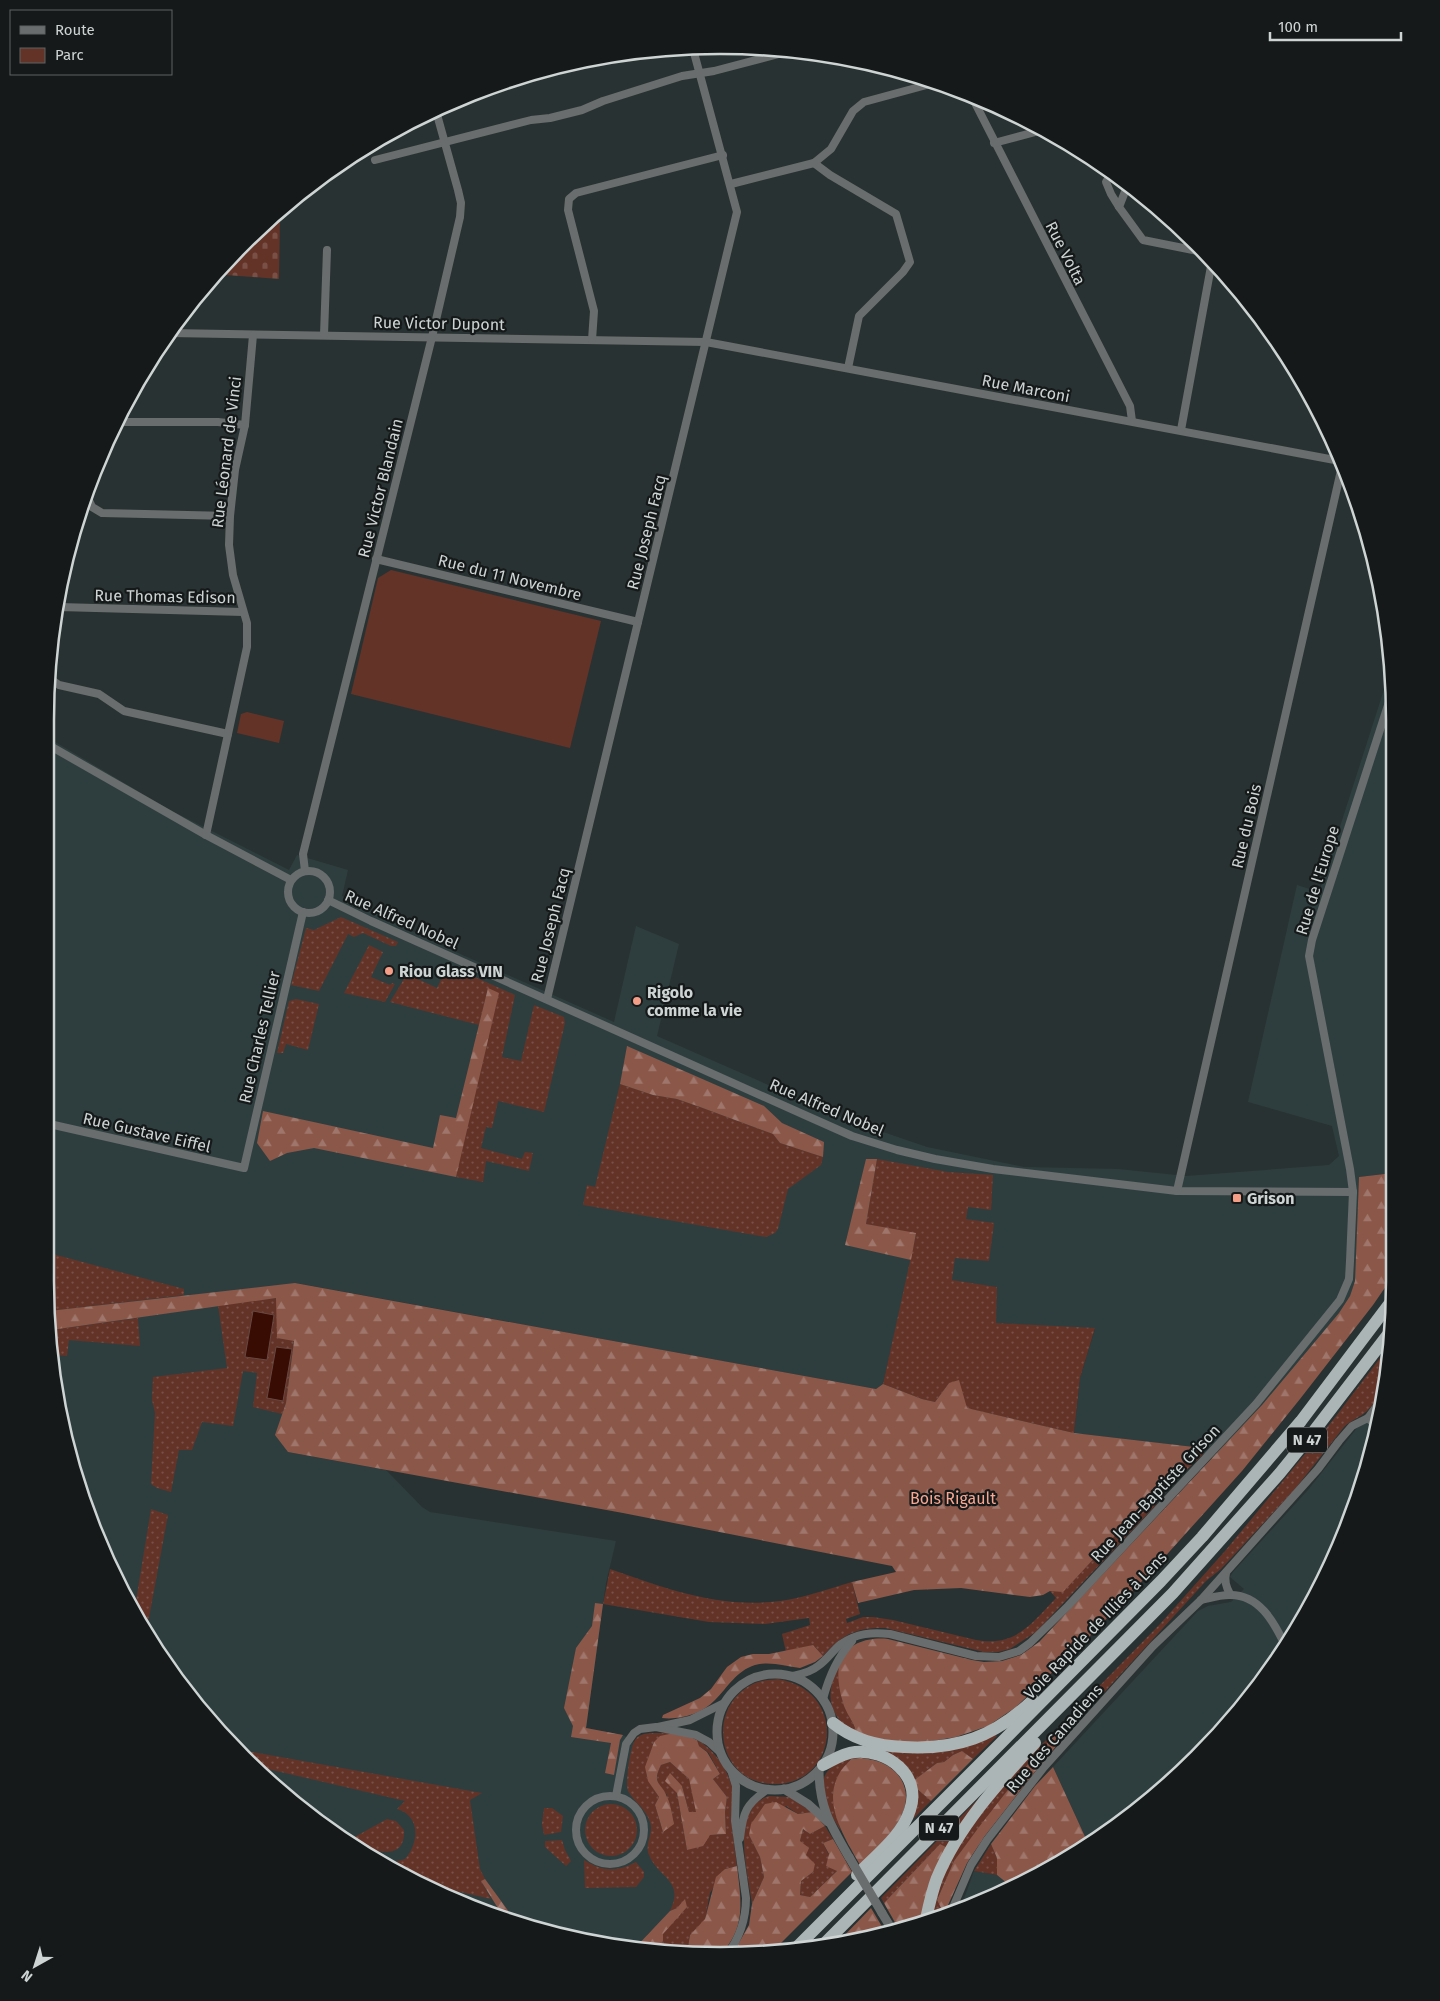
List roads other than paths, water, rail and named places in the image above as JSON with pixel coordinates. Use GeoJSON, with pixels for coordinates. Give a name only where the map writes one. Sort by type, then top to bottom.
{"type":"FeatureCollection","features":[{"type":"Feature","properties":{"kind":"highway","name":"Voie Rapide de Illies à Lens"},"geometry":{"type":"LineString","coordinates":[[802,1942],[1161,1581],[1244,1491],[1301,1421],[1385,1309]]}},
{"type":"Feature","properties":{"kind":"highway","name":"N 47"},"geometry":{"type":"LineString","coordinates":[[830,1938],[1173,1593],[1256,1502],[1320,1424],[1384,1340]]}},
{"type":"Feature","properties":{"kind":"highway"},"geometry":{"type":"LineString","coordinates":[[833,1723],[855,1738],[871,1743],[900,1747],[942,1747],[967,1741],[990,1732],[1005,1724],[1039,1695],[1053,1691]]}},
{"type":"Feature","properties":{"kind":"highway"},"geometry":{"type":"LineString","coordinates":[[927,1914],[937,1879],[954,1844],[1000,1782],[1046,1731],[1056,1710]]}},
{"type":"Feature","properties":{"kind":"highway"},"geometry":{"type":"LineString","coordinates":[[821,1767],[844,1754],[853,1752],[874,1753],[898,1765],[905,1773],[912,1791],[911,1808],[904,1823],[844,1890],[837,1908]]}},
{"type":"Feature","properties":{"kind":"street","name":"Rue Joseph Facq"},"geometry":{"type":"LineString","coordinates":[[547,999],[737,212],[731,184],[694,55]]}},
{"type":"Feature","properties":{"kind":"street"},"geometry":{"type":"LineString","coordinates":[[375,160],[531,120],[550,118],[582,110],[603,101],[699,73],[714,71],[772,56]]}},
{"type":"Feature","properties":{"kind":"street"},"geometry":{"type":"LineString","coordinates":[[731,184],[814,163],[831,149],[853,111],[864,102],[924,86]]}},
{"type":"Feature","properties":{"kind":"street","name":"Rue Volta"},"geometry":{"type":"LineString","coordinates":[[975,104],[1130,406],[1132,421]]}},
{"type":"Feature","properties":{"kind":"street","name":"Rue Victor Blandain"},"geometry":{"type":"LineString","coordinates":[[305,871],[303,854],[432,337],[460,217],[461,203],[437,116]]}},
{"type":"Feature","properties":{"kind":"street"},"geometry":{"type":"LineString","coordinates":[[994,143],[1034,132]]}},
{"type":"Feature","properties":{"kind":"street"},"geometry":{"type":"LineString","coordinates":[[592,340],[594,312],[568,210],[568,199],[576,193],[723,155]]}},
{"type":"Feature","properties":{"kind":"street"},"geometry":{"type":"LineString","coordinates":[[814,163],[830,175],[896,214],[910,262],[903,272],[859,316],[848,368]]}},
{"type":"Feature","properties":{"kind":"street"},"geometry":{"type":"LineString","coordinates":[[1108,179],[1106,182],[1111,194],[1143,240],[1192,250]]}},
{"type":"Feature","properties":{"kind":"street"},"geometry":{"type":"LineString","coordinates":[[1120,207],[1125,191]]}},
{"type":"Feature","properties":{"kind":"street"},"geometry":{"type":"LineString","coordinates":[[324,335],[327,250]]}},
{"type":"Feature","properties":{"kind":"street"},"geometry":{"type":"LineString","coordinates":[[1181,430],[1210,270]]}},
{"type":"Feature","properties":{"kind":"street","name":"Rue Victor Dupont"},"geometry":{"type":"LineString","coordinates":[[178,333],[706,342]]}},
{"type":"Feature","properties":{"kind":"street","name":"Rue Léonard de Vinci"},"geometry":{"type":"LineString","coordinates":[[206,835],[248,647],[247,624],[233,575],[230,516],[236,470],[245,425],[253,335]]}},
{"type":"Feature","properties":{"kind":"street","name":"Rue Marconi"},"geometry":{"type":"LineString","coordinates":[[706,342],[1334,460]]}},
{"type":"Feature","properties":{"kind":"street"},"geometry":{"type":"LineString","coordinates":[[124,422],[218,422],[245,425]]}},
{"type":"Feature","properties":{"kind":"street","name":"Rue du Bois"},"geometry":{"type":"LineString","coordinates":[[1177,1191],[1340,475]]}},
{"type":"Feature","properties":{"kind":"street"},"geometry":{"type":"LineString","coordinates":[[90,503],[92,507],[102,513],[230,516]]}},
{"type":"Feature","properties":{"kind":"street","name":"Rue du 11 Novembre"},"geometry":{"type":"LineString","coordinates":[[376,558],[638,622]]}},
{"type":"Feature","properties":{"kind":"street","name":"Rue Thomas Edison"},"geometry":{"type":"LineString","coordinates":[[64,607],[243,612]]}},
{"type":"Feature","properties":{"kind":"street"},"geometry":{"type":"LineString","coordinates":[[55,683],[58,685],[100,694],[124,711],[228,734]]}},
{"type":"Feature","properties":{"kind":"street","name":"Rue de l'Europe"},"geometry":{"type":"LineString","coordinates":[[1353,1192],[1309,956],[1312,940],[1386,712]]}},
{"type":"Feature","properties":{"kind":"street"},"geometry":{"type":"LineString","coordinates":[[54,748],[206,835],[291,880]]}},
{"type":"Feature","properties":{"kind":"street"},"geometry":{"type":"LineString","coordinates":[[305,871],[312,871],[323,876],[329,887],[328,900],[325,905],[315,912],[303,912],[296,909],[288,896],[291,880],[305,871]]}},
{"type":"Feature","properties":{"kind":"street","name":"Rue Alfred Nobel"},"geometry":{"type":"LineString","coordinates":[[328,900],[852,1136],[881,1146],[935,1159],[993,1169],[1177,1191],[1353,1192]]}},
{"type":"Feature","properties":{"kind":"street","name":"Rue Charles Tellier"},"geometry":{"type":"LineString","coordinates":[[244,1168],[303,912]]}},
{"type":"Feature","properties":{"kind":"street","name":"Rue Gustave Eiffel"},"geometry":{"type":"LineString","coordinates":[[54,1125],[244,1168]]}},
{"type":"Feature","properties":{"kind":"street","name":"Rue Jean-Baptiste Grison"},"geometry":{"type":"LineString","coordinates":[[793,1676],[809,1672],[819,1666],[841,1644],[863,1633],[877,1632],[989,1657],[1019,1651],[1040,1634],[1256,1404],[1336,1306],[1349,1279],[1353,1192]]}},
{"type":"Feature","properties":{"kind":"street"},"geometry":{"type":"LineString","coordinates":[[1371,1421],[1368,1418],[1373,1411]]}},
{"type":"Feature","properties":{"kind":"street","name":"Rue des Canadiens"},"geometry":{"type":"LineString","coordinates":[[954,1905],[971,1865],[987,1840],[1044,1767],[1153,1646],[1202,1600],[1318,1468],[1338,1441],[1352,1426],[1368,1418]]}},
{"type":"Feature","properties":{"kind":"street"},"geometry":{"type":"LineString","coordinates":[[1227,1570],[1225,1578],[1226,1587],[1230,1594]]}},
{"type":"Feature","properties":{"kind":"street"},"geometry":{"type":"LineString","coordinates":[[1202,1600],[1230,1594],[1247,1599],[1260,1606],[1272,1619],[1282,1639]]}},
{"type":"Feature","properties":{"kind":"street"},"geometry":{"type":"LineString","coordinates":[[823,1698],[830,1674],[843,1651],[854,1638]]}},
{"type":"Feature","properties":{"kind":"street"},"geometry":{"type":"LineString","coordinates":[[731,1770],[748,1783],[768,1789],[784,1789],[803,1783],[821,1767],[832,1746],[833,1723],[823,1698],[809,1684],[793,1676],[767,1674],[750,1679],[736,1689],[724,1703],[719,1716],[717,1731],[721,1753],[731,1770],[736,1786],[735,1821],[746,1898],[746,1910],[740,1933],[733,1947]]}},
{"type":"Feature","properties":{"kind":"street"},"geometry":{"type":"LineString","coordinates":[[616,1796],[626,1744],[629,1738],[640,1729],[690,1720],[724,1703]]}},
{"type":"Feature","properties":{"kind":"street"},"geometry":{"type":"LineString","coordinates":[[656,1727],[681,1731],[702,1738],[721,1753]]}},
{"type":"Feature","properties":{"kind":"street"},"geometry":{"type":"LineString","coordinates":[[821,1767],[821,1798],[830,1824],[890,1926]]}},
{"type":"Feature","properties":{"kind":"street"},"geometry":{"type":"LineString","coordinates":[[739,1848],[743,1816],[748,1805],[768,1789]]}},
{"type":"Feature","properties":{"kind":"street"},"geometry":{"type":"LineString","coordinates":[[784,1789],[808,1804],[830,1824]]}},
{"type":"Feature","properties":{"kind":"street"},"geometry":{"type":"LineString","coordinates":[[600,1796],[616,1796],[633,1804],[640,1812],[644,1824],[644,1836],[639,1849],[632,1856],[622,1862],[612,1864],[600,1863],[586,1854],[579,1844],[576,1832],[577,1821],[582,1810],[590,1802],[600,1796]]}},
{"type":"Feature","properties":{"kind":"place","name":"Riou Glass VIN"},"geometry":{"type":"Point","coordinates":[389,971]}},
{"type":"Feature","properties":{"kind":"place","name":"Rigolo comme la vie"},"geometry":{"type":"Point","coordinates":[637,1001]}},
{"type":"Feature","properties":{"kind":"place","name":"Grison"},"geometry":{"type":"Point","coordinates":[1237,1198]}},
{"type":"Feature","properties":{"kind":"park label","name":"Bois Rigault"},"geometry":{"type":"Point","coordinates":[953,1498]}}]}
